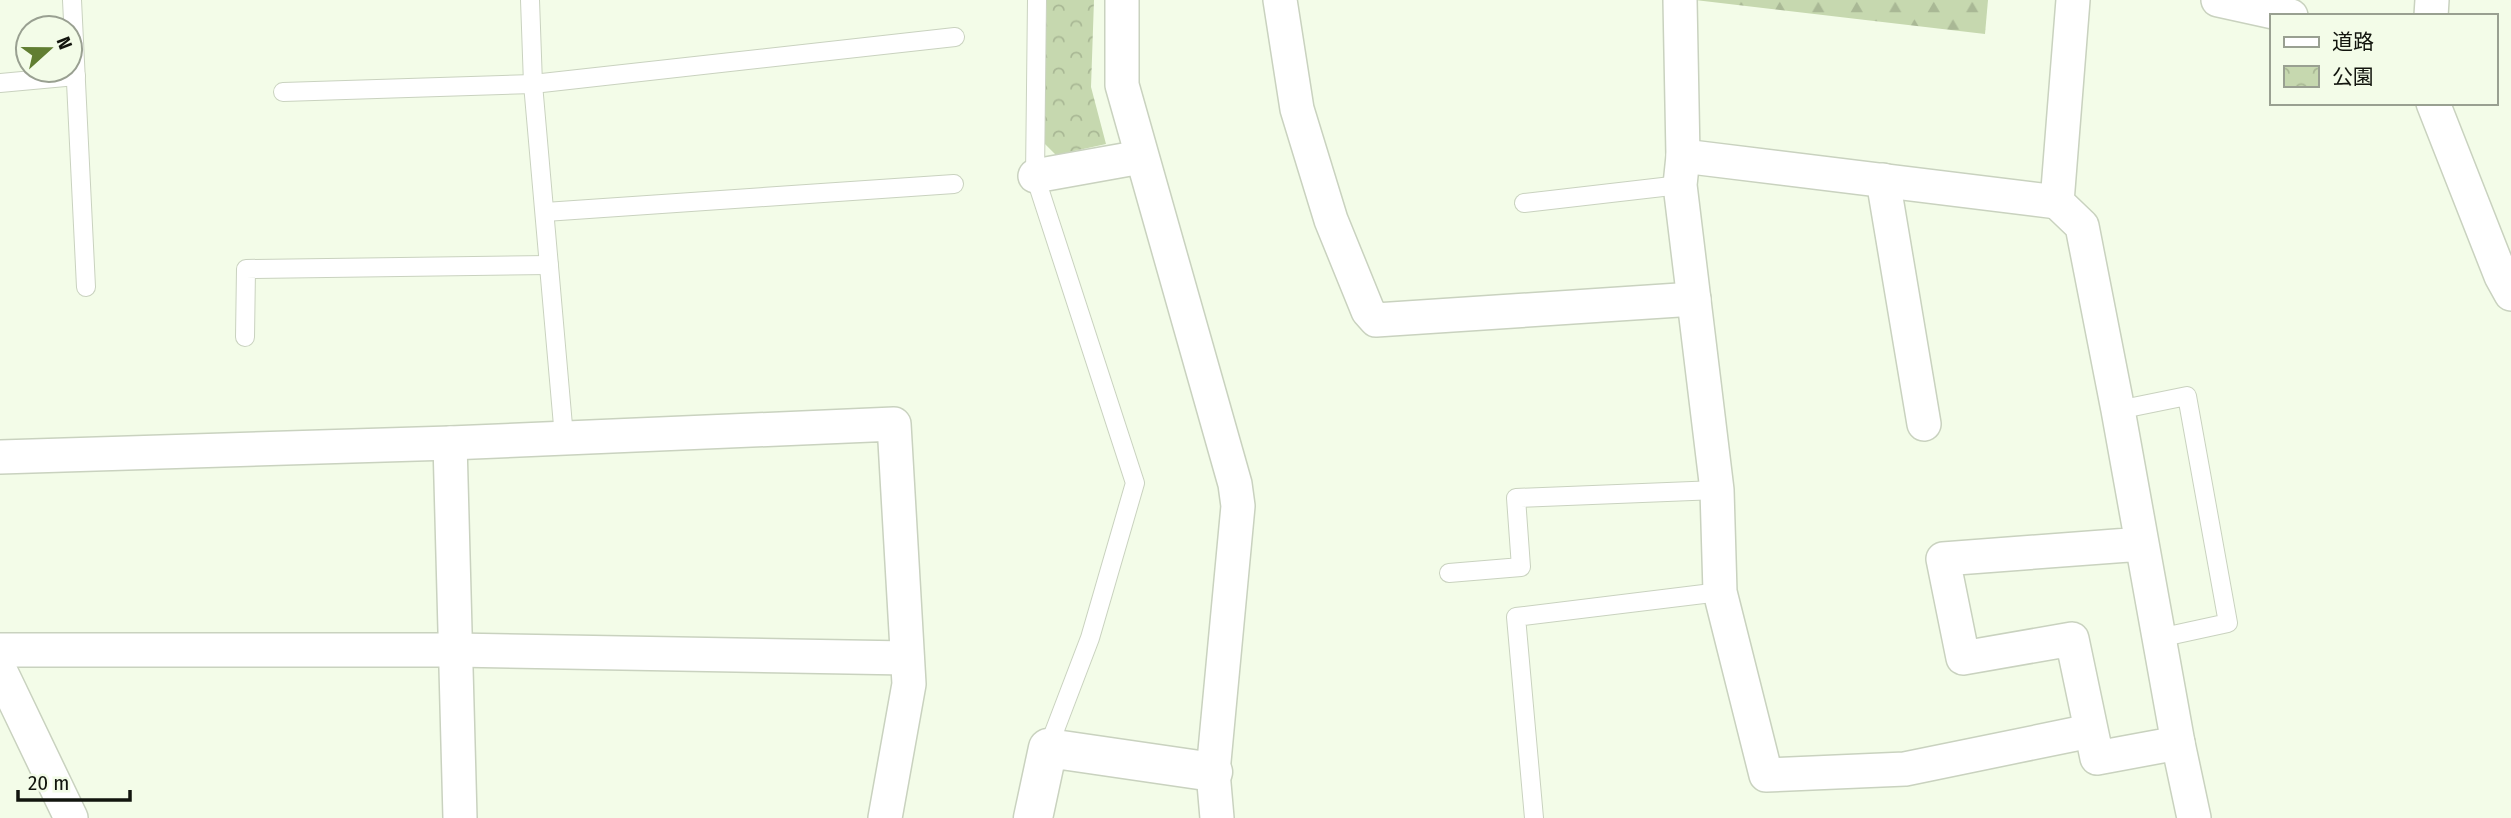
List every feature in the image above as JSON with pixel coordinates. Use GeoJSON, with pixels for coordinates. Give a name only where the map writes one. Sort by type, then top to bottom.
{"type":"FeatureCollection","features":[{"type":"Feature","properties":{"kind":"street"},"geometry":{"type":"LineString","coordinates":[[1122,0],[1122,85],[1235,484],[1238,506],[1213,772],[1217,818]]}},
{"type":"Feature","properties":{"kind":"street"},"geometry":{"type":"LineString","coordinates":[[1280,0],[1297,109],[1331,220],[1368,312],[1376,320],[1694,299]]}},
{"type":"Feature","properties":{"kind":"street"},"geometry":{"type":"LineString","coordinates":[[1680,0],[1682,171],[1717,490],[1720,592],[1766,775],[1905,769],[2090,732]]}},
{"type":"Feature","properties":{"kind":"street"},"geometry":{"type":"LineString","coordinates":[[2056,202],[2073,0]]}},
{"type":"Feature","properties":{"kind":"street"},"geometry":{"type":"LineString","coordinates":[[2218,0],[2282,14]]}},
{"type":"Feature","properties":{"kind":"street"},"geometry":{"type":"LineString","coordinates":[[2433,105],[2501,276],[2511,294]]}},
{"type":"Feature","properties":{"kind":"street"},"geometry":{"type":"LineString","coordinates":[[1035,176],[1141,157]]}},
{"type":"Feature","properties":{"kind":"street"},"geometry":{"type":"LineString","coordinates":[[1682,171],[1883,180],[2056,202],[2082,226],[2194,818]]}},
{"type":"Feature","properties":{"kind":"street"},"geometry":{"type":"LineString","coordinates":[[1883,180],[1924,424]]}},
{"type":"Feature","properties":{"kind":"street"},"geometry":{"type":"LineString","coordinates":[[0,457],[450,443],[894,424],[909,684],[885,818]]}},
{"type":"Feature","properties":{"kind":"street"},"geometry":{"type":"LineString","coordinates":[[450,443],[460,818]]}},
{"type":"Feature","properties":{"kind":"street"},"geometry":{"type":"LineString","coordinates":[[2142,544],[1943,559],[1963,658],[2072,639],[2097,758],[2178,743]]}},
{"type":"Feature","properties":{"kind":"street"},"geometry":{"type":"LineString","coordinates":[[0,650],[455,650],[907,658]]}},
{"type":"Feature","properties":{"kind":"street"},"geometry":{"type":"LineString","coordinates":[[0,670],[71,818]]}},
{"type":"Feature","properties":{"kind":"street"},"geometry":{"type":"LineString","coordinates":[[1033,818],[1048,748],[1213,772]]}},
{"type":"Feature","properties":{"kind":"lane"},"geometry":{"type":"LineString","coordinates":[[530,0],[533,84],[564,437]]}},
{"type":"Feature","properties":{"kind":"lane"},"geometry":{"type":"LineString","coordinates":[[1037,0],[1035,176],[1135,483],[1090,639],[1048,748]]}},
{"type":"Feature","properties":{"kind":"lane"},"geometry":{"type":"LineString","coordinates":[[283,92],[533,84],[956,37]]}},
{"type":"Feature","properties":{"kind":"lane"},"geometry":{"type":"LineString","coordinates":[[76,84],[86,287]]}},
{"type":"Feature","properties":{"kind":"lane"},"geometry":{"type":"LineString","coordinates":[[1524,203],[1682,171]]}},
{"type":"Feature","properties":{"kind":"lane"},"geometry":{"type":"LineString","coordinates":[[545,212],[954,184]]}},
{"type":"Feature","properties":{"kind":"lane"},"geometry":{"type":"LineString","coordinates":[[245,337],[246,269],[549,265]]}},
{"type":"Feature","properties":{"kind":"lane"},"geometry":{"type":"LineString","coordinates":[[2118,410],[2187,396],[2195,436],[2228,623],[2159,638]]}},
{"type":"Feature","properties":{"kind":"lane"},"geometry":{"type":"LineString","coordinates":[[1450,573],[1521,567],[1516,498],[1717,490]]}},
{"type":"Feature","properties":{"kind":"lane"},"geometry":{"type":"LineString","coordinates":[[1534,818],[1516,617],[1720,592]]}},
{"type":"Feature","properties":{"kind":"green space"},"geometry":{"type":"Polygon","coordinates":[[[1047,0],[1094,0],[1091,87],[1106,144],[1056,155],[1042,141],[1047,0]]]}},
{"type":"Feature","properties":{"kind":"green space"},"geometry":{"type":"Polygon","coordinates":[[[1695,0],[1988,0],[1985,34],[1695,0]]]}}]}
